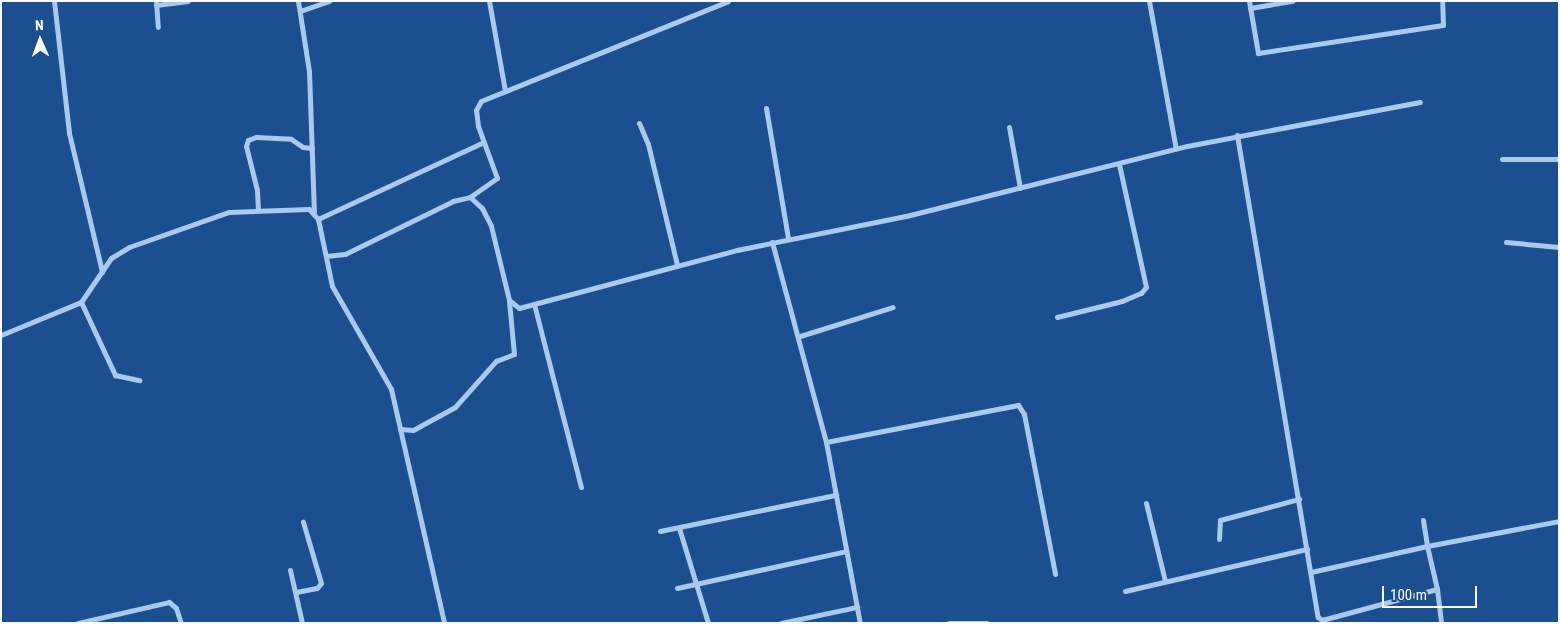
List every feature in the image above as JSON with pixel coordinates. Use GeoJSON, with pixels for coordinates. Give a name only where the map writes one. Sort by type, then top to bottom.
{"type":"FeatureCollection","features":[{"type":"Feature","properties":{"kind":"street"},"geometry":{"type":"LineString","coordinates":[[54,1],[70,132],[102,272]]}},
{"type":"Feature","properties":{"kind":"street"},"geometry":{"type":"LineString","coordinates":[[158,27],[156,3],[188,1]]}},
{"type":"Feature","properties":{"kind":"street"},"geometry":{"type":"LineString","coordinates":[[298,1],[309,71],[314,212],[318,219],[332,286],[391,389],[444,623]]}},
{"type":"Feature","properties":{"kind":"street"},"geometry":{"type":"LineString","coordinates":[[300,11],[329,1]]}},
{"type":"Feature","properties":{"kind":"street"},"geometry":{"type":"LineString","coordinates":[[489,1],[505,91]]}},
{"type":"Feature","properties":{"kind":"street"},"geometry":{"type":"LineString","coordinates":[[326,256],[346,254],[453,201],[470,197],[497,179],[482,143],[477,105],[505,91],[728,1]]}},
{"type":"Feature","properties":{"kind":"street"},"geometry":{"type":"LineString","coordinates":[[1149,1],[1176,149]]}},
{"type":"Feature","properties":{"kind":"street"},"geometry":{"type":"LineString","coordinates":[[1249,1],[1258,53],[1443,25],[1442,1]]}},
{"type":"Feature","properties":{"kind":"street"},"geometry":{"type":"LineString","coordinates":[[1250,8],[1292,1]]}},
{"type":"Feature","properties":{"kind":"street"},"geometry":{"type":"LineString","coordinates":[[509,300],[519,308],[677,265],[788,238],[906,216],[1237,135],[1420,102]]}},
{"type":"Feature","properties":{"kind":"street"},"geometry":{"type":"LineString","coordinates":[[766,108],[788,238]]}},
{"type":"Feature","properties":{"kind":"street"},"geometry":{"type":"LineString","coordinates":[[640,123],[648,144],[677,265]]}},
{"type":"Feature","properties":{"kind":"street"},"geometry":{"type":"LineString","coordinates":[[1009,127],[1020,188]]}},
{"type":"Feature","properties":{"kind":"street"},"geometry":{"type":"LineString","coordinates":[[1237,135],[1265,317],[1299,499],[1316,614],[1322,620],[1436,589]]}},
{"type":"Feature","properties":{"kind":"street"},"geometry":{"type":"LineString","coordinates":[[258,210],[257,190],[246,146],[248,140],[256,137],[291,139],[303,147],[312,148]]}},
{"type":"Feature","properties":{"kind":"street"},"geometry":{"type":"LineString","coordinates":[[318,219],[482,143]]}},
{"type":"Feature","properties":{"kind":"street"},"geometry":{"type":"LineString","coordinates":[[1502,160],[1559,158]]}},
{"type":"Feature","properties":{"kind":"street"},"geometry":{"type":"LineString","coordinates":[[1057,317],[1122,301],[1141,293],[1146,287],[1119,164]]}},
{"type":"Feature","properties":{"kind":"street"},"geometry":{"type":"LineString","coordinates":[[400,429],[413,430],[455,406],[496,361],[514,354],[509,300],[496,238],[482,208],[470,197]]}},
{"type":"Feature","properties":{"kind":"street"},"geometry":{"type":"LineString","coordinates":[[1,335],[82,302],[111,258],[129,247],[214,216],[258,210],[304,208],[314,212]]}},
{"type":"Feature","properties":{"kind":"street"},"geometry":{"type":"LineString","coordinates":[[772,242],[800,336],[826,442],[860,623]]}},
{"type":"Feature","properties":{"kind":"street"},"geometry":{"type":"LineString","coordinates":[[1506,242],[1559,247]]}},
{"type":"Feature","properties":{"kind":"street"},"geometry":{"type":"LineString","coordinates":[[82,302],[115,375],[139,380]]}},
{"type":"Feature","properties":{"kind":"street"},"geometry":{"type":"LineString","coordinates":[[534,304],[581,486]]}},
{"type":"Feature","properties":{"kind":"street"},"geometry":{"type":"LineString","coordinates":[[800,336],[892,307]]}},
{"type":"Feature","properties":{"kind":"street"},"geometry":{"type":"LineString","coordinates":[[826,442],[1018,405],[1024,414],[1055,574]]}},
{"type":"Feature","properties":{"kind":"street"},"geometry":{"type":"LineString","coordinates":[[660,530],[679,528],[836,495]]}},
{"type":"Feature","properties":{"kind":"street"},"geometry":{"type":"LineString","coordinates":[[1219,539],[1220,520],[1299,499]]}},
{"type":"Feature","properties":{"kind":"street"},"geometry":{"type":"LineString","coordinates":[[1146,503],[1165,582]]}},
{"type":"Feature","properties":{"kind":"street"},"geometry":{"type":"LineString","coordinates":[[1423,520],[1441,623]]}},
{"type":"Feature","properties":{"kind":"street"},"geometry":{"type":"LineString","coordinates":[[1311,572],[1427,546],[1559,521]]}},
{"type":"Feature","properties":{"kind":"street"},"geometry":{"type":"LineString","coordinates":[[296,592],[318,588],[321,583],[303,522]]}},
{"type":"Feature","properties":{"kind":"street"},"geometry":{"type":"LineString","coordinates":[[679,528],[694,583],[708,623]]}},
{"type":"Feature","properties":{"kind":"street"},"geometry":{"type":"LineString","coordinates":[[1125,591],[1307,549]]}},
{"type":"Feature","properties":{"kind":"street"},"geometry":{"type":"LineString","coordinates":[[677,588],[846,551]]}},
{"type":"Feature","properties":{"kind":"street"},"geometry":{"type":"LineString","coordinates":[[290,570],[302,623]]}},
{"type":"Feature","properties":{"kind":"street"},"geometry":{"type":"LineString","coordinates":[[78,623],[169,602],[176,608],[181,623]]}},
{"type":"Feature","properties":{"kind":"street"},"geometry":{"type":"LineString","coordinates":[[781,623],[857,607]]}},
{"type":"Feature","properties":{"kind":"street"},"geometry":{"type":"LineString","coordinates":[[948,623],[987,623]]}}]}
